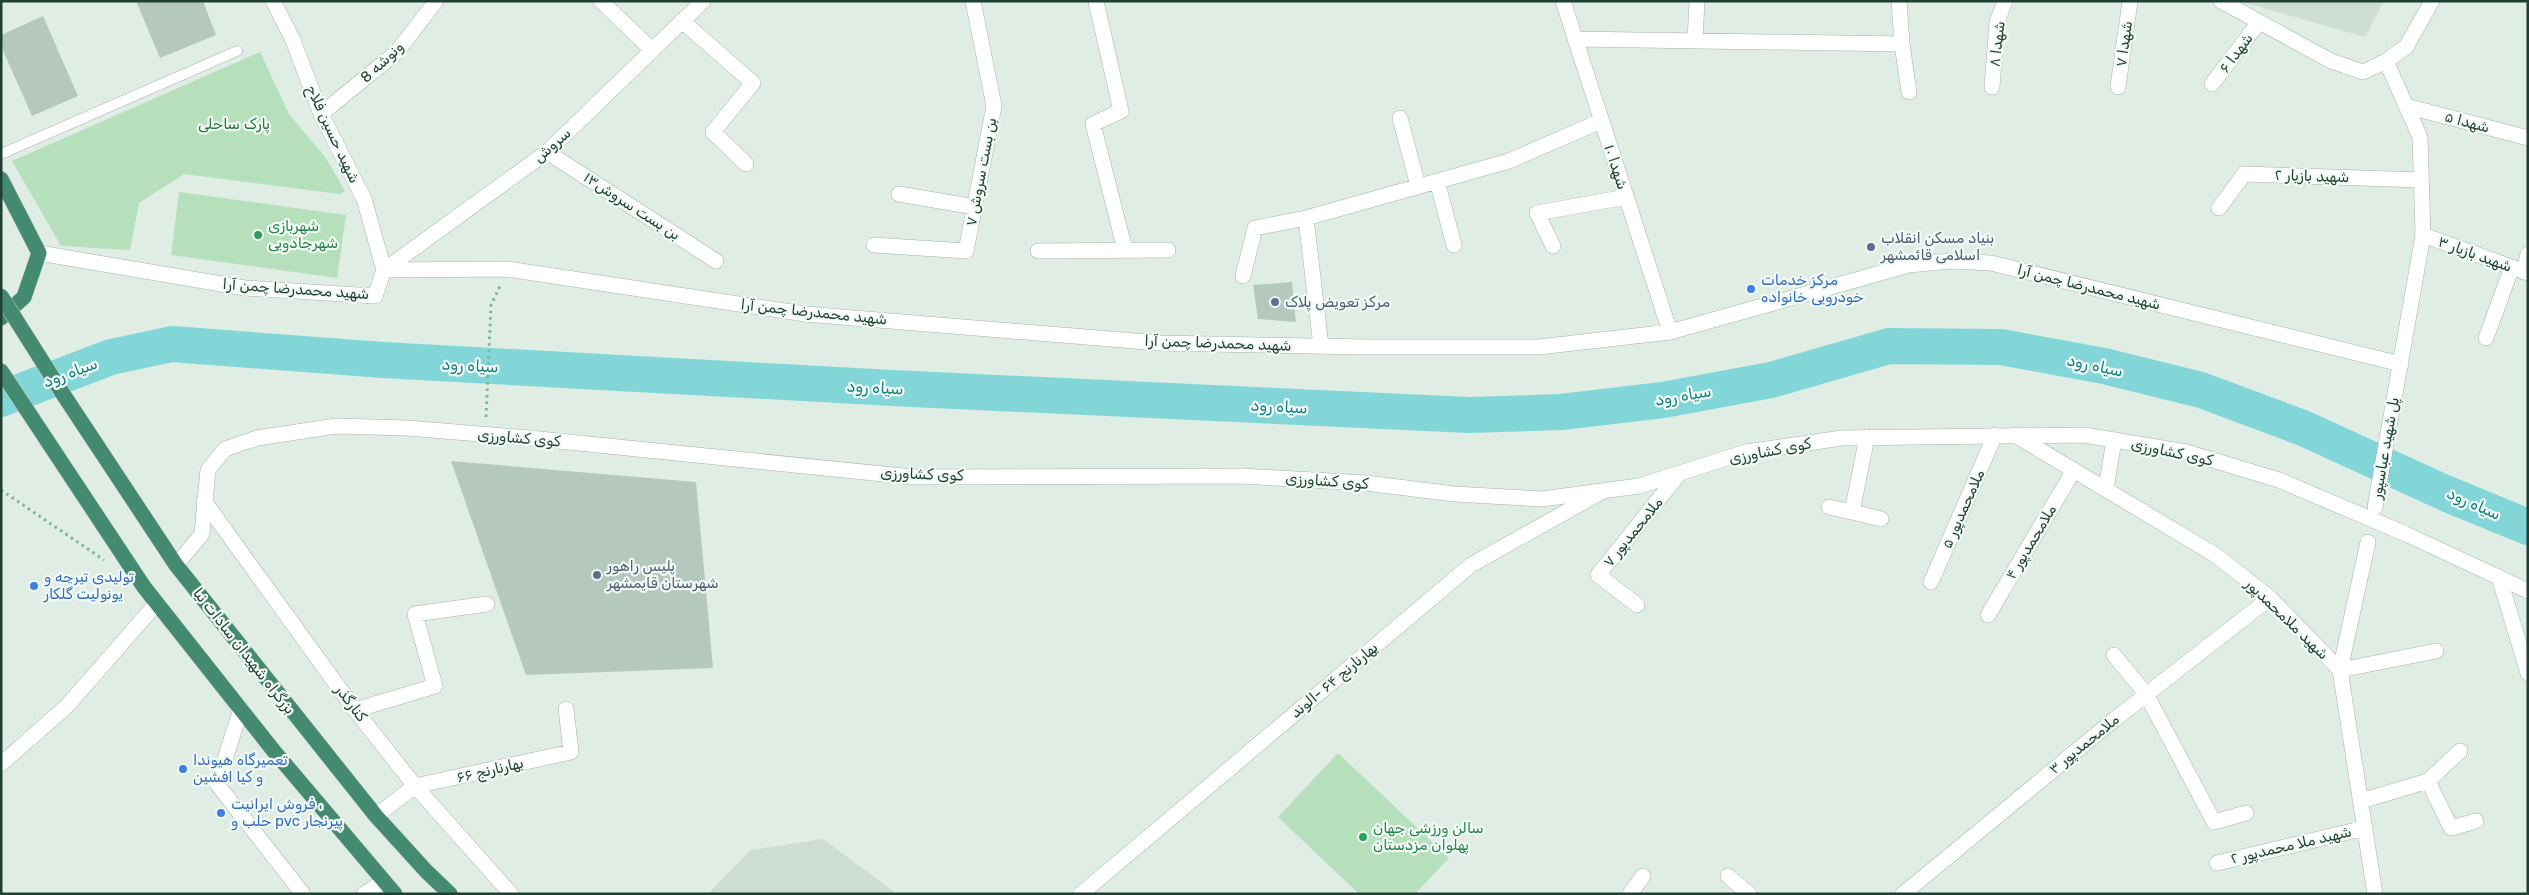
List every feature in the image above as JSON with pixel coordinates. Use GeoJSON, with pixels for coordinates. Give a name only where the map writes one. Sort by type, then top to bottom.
{"type":"FeatureCollection","features":[{"type":"Feature","properties":{"kind":"highway"},"geometry":{"type":"LineString","coordinates":[[1,179],[39,253],[24,297],[1,318]]}},
{"type":"Feature","properties":{"kind":"highway","name":"بزرگراه شهیدان سادات نیا"},"geometry":{"type":"LineString","coordinates":[[1,296],[61,392],[176,564],[376,816],[426,871],[450,894]]}},
{"type":"Feature","properties":{"kind":"highway"},"geometry":{"type":"LineString","coordinates":[[1,371],[144,587],[241,709],[395,894]]}},
{"type":"Feature","properties":{"kind":"street","name":"شهید حسین فلاح"},"geometry":{"type":"LineString","coordinates":[[273,1],[292,38],[321,114],[364,199],[384,270]]}},
{"type":"Feature","properties":{"kind":"street","name":"ونوشه 8"},"geometry":{"type":"LineString","coordinates":[[321,114],[397,52],[436,1]]}},
{"type":"Feature","properties":{"kind":"street"},"geometry":{"type":"LineString","coordinates":[[601,1],[652,50]]}},
{"type":"Feature","properties":{"kind":"street","name":"سروش"},"geometry":{"type":"LineString","coordinates":[[384,270],[547,152],[703,1]]}},
{"type":"Feature","properties":{"kind":"street","name":"بن بست سروش ۷"},"geometry":{"type":"LineString","coordinates":[[874,245],[966,251],[994,106],[973,1]]}},
{"type":"Feature","properties":{"kind":"street"},"geometry":{"type":"LineString","coordinates":[[1096,1],[1120,111],[1093,124],[1125,250]]}},
{"type":"Feature","properties":{"kind":"street","name":"شهدا ۱۰"},"geometry":{"type":"LineString","coordinates":[[1562,1],[1670,332]]}},
{"type":"Feature","properties":{"kind":"street"},"geometry":{"type":"LineString","coordinates":[[1695,41],[1697,1]]}},
{"type":"Feature","properties":{"kind":"street"},"geometry":{"type":"LineString","coordinates":[[1899,1],[1902,44],[1909,92]]}},
{"type":"Feature","properties":{"kind":"street","name":"شهدا ۸"},"geometry":{"type":"LineString","coordinates":[[1992,87],[1997,22],[2005,1]]}},
{"type":"Feature","properties":{"kind":"street","name":"شهدا ۷"},"geometry":{"type":"LineString","coordinates":[[2118,87],[2130,1]]}},
{"type":"Feature","properties":{"kind":"street"},"geometry":{"type":"LineString","coordinates":[[2221,1],[2331,61],[2362,72],[2386,61],[2406,47],[2432,1]]}},
{"type":"Feature","properties":{"kind":"street"},"geometry":{"type":"LineString","coordinates":[[682,21],[753,83],[713,132],[746,164]]}},
{"type":"Feature","properties":{"kind":"street","name":"شهدا ۶"},"geometry":{"type":"LineString","coordinates":[[2212,84],[2259,22]]}},
{"type":"Feature","properties":{"kind":"street"},"geometry":{"type":"LineString","coordinates":[[1575,40],[1902,44]]}},
{"type":"Feature","properties":{"kind":"street"},"geometry":{"type":"LineString","coordinates":[[2386,61],[2420,137],[2423,234],[2401,364]]}},
{"type":"Feature","properties":{"kind":"street","name":"شهدا ۵"},"geometry":{"type":"LineString","coordinates":[[2406,106],[2528,138]]}},
{"type":"Feature","properties":{"kind":"street"},"geometry":{"type":"LineString","coordinates":[[1400,118],[1418,186]]}},
{"type":"Feature","properties":{"kind":"street"},"geometry":{"type":"LineString","coordinates":[[1243,276],[1255,228],[1306,218],[1509,161],[1602,121]]}},
{"type":"Feature","properties":{"kind":"street","name":"بن بست سروش۱۳"},"geometry":{"type":"LineString","coordinates":[[547,152],[716,261]]}},
{"type":"Feature","properties":{"kind":"street","name":"شهید بازیار ۲"},"geometry":{"type":"LineString","coordinates":[[2219,208],[2244,174],[2421,180]]}},
{"type":"Feature","properties":{"kind":"street"},"geometry":{"type":"LineString","coordinates":[[1437,181],[1454,245]]}},
{"type":"Feature","properties":{"kind":"street"},"geometry":{"type":"LineString","coordinates":[[899,194],[975,207]]}},
{"type":"Feature","properties":{"kind":"street"},"geometry":{"type":"LineString","coordinates":[[1553,246],[1537,213],[1626,197]]}},
{"type":"Feature","properties":{"kind":"street"},"geometry":{"type":"LineString","coordinates":[[1306,218],[1321,346]]}},
{"type":"Feature","properties":{"kind":"street","name":"شهید بازیار ۳"},"geometry":{"type":"LineString","coordinates":[[2423,234],[2521,271]]}},
{"type":"Feature","properties":{"kind":"street"},"geometry":{"type":"LineString","coordinates":[[1038,250],[1168,250]]}},
{"type":"Feature","properties":{"kind":"street","name":"شهید محمدرضا چمن آرا"},"geometry":{"type":"LineString","coordinates":[[39,253],[245,288],[375,296],[384,270],[507,269],[806,314],[1159,342],[1321,346],[1539,347],[1670,332],[1909,265],[1951,261],[1991,263],[2401,364]]}},
{"type":"Feature","properties":{"kind":"street"},"geometry":{"type":"LineString","coordinates":[[2486,338],[2528,254]]}},
{"type":"Feature","properties":{"kind":"street","name":"پل شهید عباسپور"},"geometry":{"type":"LineString","coordinates":[[2373,513],[2401,364]]}},
{"type":"Feature","properties":{"kind":"street","name":"کوی کشاورزی"},"geometry":{"type":"LineString","coordinates":[[176,564],[202,534],[208,470],[225,449],[256,438],[336,426],[407,428],[529,438],[913,476],[1241,476],[1366,483],[1454,494],[1542,499],[1639,486],[1746,452],[1842,438],[2084,435],[2186,452],[2280,480],[2373,513],[2528,591]]}},
{"type":"Feature","properties":{"kind":"street","name":"ملامحمدپور ۵"},"geometry":{"type":"LineString","coordinates":[[1931,582],[1995,435]]}},
{"type":"Feature","properties":{"kind":"street","name":"شهید ملامحمدپور"},"geometry":{"type":"LineString","coordinates":[[2015,435],[2217,556],[2270,598],[2340,670],[2375,894]]}},
{"type":"Feature","properties":{"kind":"street"},"geometry":{"type":"LineString","coordinates":[[1852,512],[1867,437]]}},
{"type":"Feature","properties":{"kind":"street"},"geometry":{"type":"LineString","coordinates":[[2106,489],[2114,440]]}},
{"type":"Feature","properties":{"kind":"street","name":"ملامحمدپور ۴"},"geometry":{"type":"LineString","coordinates":[[1988,615],[2074,470]]}},
{"type":"Feature","properties":{"kind":"street","name":"ملامحمدپور ۷"},"geometry":{"type":"LineString","coordinates":[[1637,606],[1598,575],[1678,474]]}},
{"type":"Feature","properties":{"kind":"street","name":"بهارنارنج ۶۴ -الوند"},"geometry":{"type":"LineString","coordinates":[[1081,894],[1471,565],[1603,491]]}},
{"type":"Feature","properties":{"kind":"street","name":"کنارگذر"},"geometry":{"type":"LineString","coordinates":[[204,501],[355,710],[415,786],[510,894]]}},
{"type":"Feature","properties":{"kind":"street"},"geometry":{"type":"LineString","coordinates":[[1828,508],[1881,519]]}},
{"type":"Feature","properties":{"kind":"street"},"geometry":{"type":"LineString","coordinates":[[2368,542],[2340,670],[2436,651]]}},
{"type":"Feature","properties":{"kind":"street"},"geometry":{"type":"LineString","coordinates":[[2498,577],[2528,673]]}},
{"type":"Feature","properties":{"kind":"street","name":"ملامحمدپور ۳"},"geometry":{"type":"LineString","coordinates":[[1903,894],[2146,694],[2270,598]]}},
{"type":"Feature","properties":{"kind":"street"},"geometry":{"type":"LineString","coordinates":[[1,764],[67,706],[157,604]]}},
{"type":"Feature","properties":{"kind":"street"},"geometry":{"type":"LineString","coordinates":[[355,710],[435,686],[416,614],[487,604]]}},
{"type":"Feature","properties":{"kind":"street"},"geometry":{"type":"LineString","coordinates":[[2114,655],[2146,694],[2214,822],[2246,813]]}},
{"type":"Feature","properties":{"kind":"street","name":"بهارنارنج ۶۶"},"geometry":{"type":"LineString","coordinates":[[376,816],[415,786],[571,752],[566,708]]}},
{"type":"Feature","properties":{"kind":"street"},"geometry":{"type":"LineString","coordinates":[[241,709],[217,784],[304,894]]}},
{"type":"Feature","properties":{"kind":"street"},"geometry":{"type":"LineString","coordinates":[[2361,801],[2428,781],[2460,751]]}},
{"type":"Feature","properties":{"kind":"street"},"geometry":{"type":"LineString","coordinates":[[2428,781],[2451,828],[2476,821]]}},
{"type":"Feature","properties":{"kind":"street","name":"شهید ملا محمدپور ۲"},"geometry":{"type":"LineString","coordinates":[[2217,863],[2365,828]]}},
{"type":"Feature","properties":{"kind":"street"},"geometry":{"type":"LineString","coordinates":[[1630,894],[1643,876]]}},
{"type":"Feature","properties":{"kind":"street"},"geometry":{"type":"LineString","coordinates":[[1728,876],[1749,894]]}},
{"type":"Feature","properties":{"kind":"street"},"geometry":{"type":"LineString","coordinates":[[364,894],[384,881]]}},
{"type":"Feature","properties":{"kind":"lane"},"geometry":{"type":"LineString","coordinates":[[1,154],[237,50]]}},
{"type":"Feature","properties":{"kind":"path"},"geometry":{"type":"LineString","coordinates":[[486,412],[491,305]]}},
{"type":"Feature","properties":{"kind":"path"},"geometry":{"type":"LineString","coordinates":[[1,490],[112,566]]}},
{"type":"Feature","properties":{"kind":"shaded area"},"geometry":{"type":"Polygon","coordinates":[[[2239,1],[2384,1],[2365,37],[2239,1]]]}},
{"type":"Feature","properties":{"kind":"shaded area"},"geometry":{"type":"Polygon","coordinates":[[[823,839],[897,894],[708,894],[750,850],[823,839]]]}},
{"type":"Feature","properties":{"kind":"green space","name":"پارک ساحلی"},"geometry":{"type":"Polygon","coordinates":[[[260,52],[289,114],[326,158],[345,191],[340,194],[184,174],[139,203],[130,250],[61,246],[12,161],[260,52]]]}},
{"type":"Feature","properties":{"kind":"green space","name":"شهربازی شهرجادویی"},"geometry":{"type":"Polygon","coordinates":[[[179,192],[346,215],[337,278],[171,255],[179,192]]]}},
{"type":"Feature","properties":{"kind":"green space","name":"سالن ورزشی جهان پهلوان مزدستان"},"geometry":{"type":"Polygon","coordinates":[[[1338,753],[1449,858],[1415,894],[1359,894],[1278,817],[1338,753]]]}},
{"type":"Feature","properties":{"kind":"building"},"geometry":{"type":"Polygon","coordinates":[[[136,1],[203,1],[216,35],[160,58],[136,1]]]}},
{"type":"Feature","properties":{"kind":"building"},"geometry":{"type":"Polygon","coordinates":[[[43,16],[78,96],[32,116],[1,46],[1,35],[43,16]]]}},
{"type":"Feature","properties":{"kind":"building","name":"مرکز تعویض پلاک"},"geometry":{"type":"Polygon","coordinates":[[[1292,282],[1296,322],[1258,319],[1253,285],[1292,282]]]}},
{"type":"Feature","properties":{"kind":"building","name":"پلیس راهور شهرستان قایمشهر"},"geometry":{"type":"Polygon","coordinates":[[[451,461],[696,482],[713,668],[526,675],[451,461]]]}},
{"type":"Feature","properties":{"kind":"waterway","name":"سیاه رود"},"geometry":{"type":"LineString","coordinates":[[1,399],[111,357],[172,344],[383,360],[892,388],[1469,415],[1561,412],[1663,400],[1771,380],[1889,346],[2001,347],[2104,366],[2201,390],[2303,428],[2445,493],[2528,527]]}},
{"type":"Feature","properties":{"kind":"place","name":"شهربازی شهرجادویی"},"geometry":{"type":"Point","coordinates":[258,235]}},
{"type":"Feature","properties":{"kind":"place","name":"بنیاد مسکن انقلاب اسلامی قائمشهر"},"geometry":{"type":"Point","coordinates":[1871,247]}},
{"type":"Feature","properties":{"kind":"place","name":"مرکز خدمات خودرویی خانواده"},"geometry":{"type":"Point","coordinates":[1751,289]}},
{"type":"Feature","properties":{"kind":"place","name":"مرکز تعویض پلاک"},"geometry":{"type":"Point","coordinates":[1275,302]}},
{"type":"Feature","properties":{"kind":"place","name":"پلیس راهور شهرستان قایمشهر"},"geometry":{"type":"Point","coordinates":[597,575]}},
{"type":"Feature","properties":{"kind":"place","name":"تولیدی تیرچه و یونولیت گلکار"},"geometry":{"type":"Point","coordinates":[34,586]}},
{"type":"Feature","properties":{"kind":"place","name":"تعمیرگاه هیوندا و کیا افشین"},"geometry":{"type":"Point","coordinates":[183,769]}},
{"type":"Feature","properties":{"kind":"place","name":"فروش ایرانیت ، حلب و pvc پیرنجار"},"geometry":{"type":"Point","coordinates":[221,813]}},
{"type":"Feature","properties":{"kind":"place","name":"سالن ورزشی جهان پهلوان مزدستان"},"geometry":{"type":"Point","coordinates":[1363,837]}}]}
